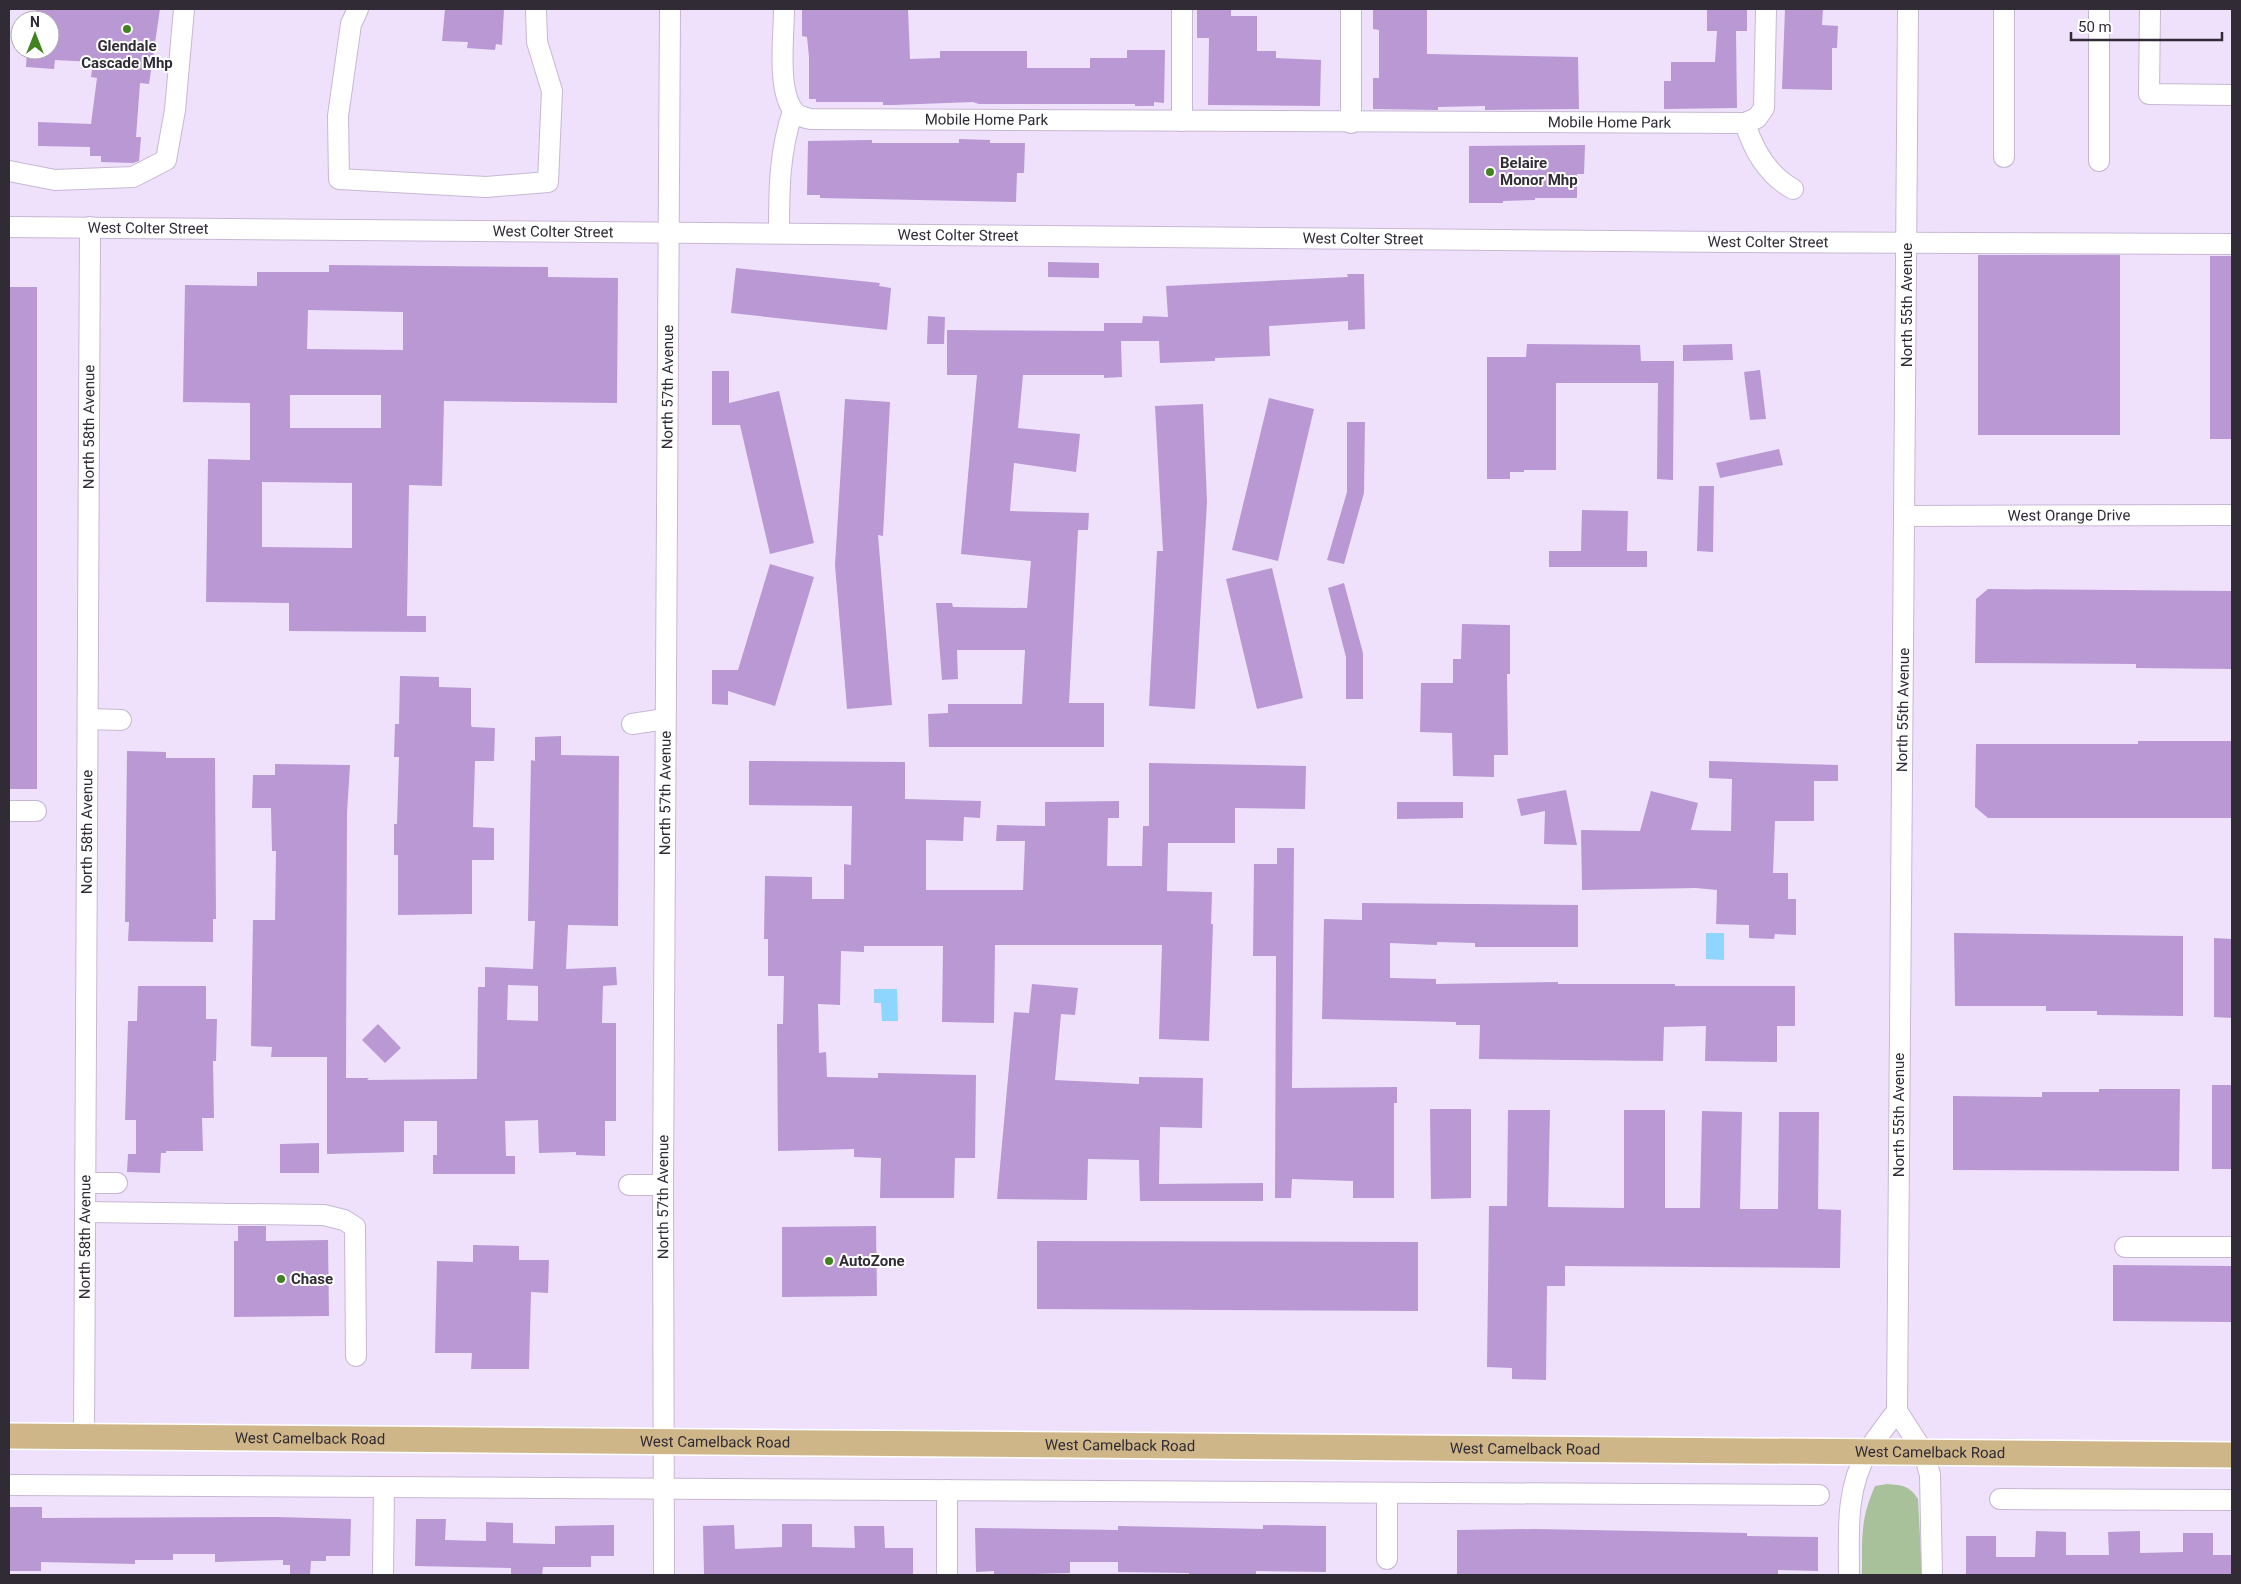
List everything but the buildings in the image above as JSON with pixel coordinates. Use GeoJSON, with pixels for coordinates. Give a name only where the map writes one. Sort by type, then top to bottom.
{"type":"FeatureCollection","features":[{"type":"Feature","properties":{"kind":"main road","name":"West Camelback Road"},"geometry":{"type":"LineString","coordinates":[[9,1436],[664,1444],[2232,1455]]}},
{"type":"Feature","properties":{"kind":"street"},"geometry":{"type":"LineString","coordinates":[[9,171],[55,180],[133,177],[166,160],[175,110],[184,9]]}},
{"type":"Feature","properties":{"kind":"street"},"geometry":{"type":"LineString","coordinates":[[358,9],[351,24],[338,116],[339,179],[486,187],[548,182],[552,91],[537,42],[536,9]]}},
{"type":"Feature","properties":{"kind":"street","name":"North 57th Avenue"},"geometry":{"type":"LineString","coordinates":[[664,1575],[663,1186],[670,9]]}},
{"type":"Feature","properties":{"kind":"street"},"geometry":{"type":"LineString","coordinates":[[780,233],[780,162],[785,135],[793,111],[786,99],[783,75],[784,9]]}},
{"type":"Feature","properties":{"kind":"street"},"geometry":{"type":"LineString","coordinates":[[1182,9],[1182,121]]}},
{"type":"Feature","properties":{"kind":"street"},"geometry":{"type":"LineString","coordinates":[[1351,9],[1351,123]]}},
{"type":"Feature","properties":{"kind":"street"},"geometry":{"type":"LineString","coordinates":[[1766,9],[1764,108],[1756,118],[1745,122],[1752,145],[1763,161],[1783,183],[1793,189]]}},
{"type":"Feature","properties":{"kind":"street","name":"North 55th Avenue"},"geometry":{"type":"LineString","coordinates":[[1897,1411],[1908,9]]}},
{"type":"Feature","properties":{"kind":"street"},"geometry":{"type":"LineString","coordinates":[[2004,9],[2004,157]]}},
{"type":"Feature","properties":{"kind":"street"},"geometry":{"type":"LineString","coordinates":[[2099,9],[2099,161]]}},
{"type":"Feature","properties":{"kind":"street"},"geometry":{"type":"LineString","coordinates":[[2150,9],[2149,94],[2232,95]]}},
{"type":"Feature","properties":{"kind":"street","name":"Mobile Home Park"},"geometry":{"type":"LineString","coordinates":[[793,111],[800,116],[810,119],[1351,123],[1745,122]]}},
{"type":"Feature","properties":{"kind":"street","name":"West Colter Street"},"geometry":{"type":"LineString","coordinates":[[9,226],[1907,243],[2232,244]]}},
{"type":"Feature","properties":{"kind":"street","name":"North 58th Avenue"},"geometry":{"type":"LineString","coordinates":[[84,1437],[90,227]]}},
{"type":"Feature","properties":{"kind":"street","name":"West Orange Drive"},"geometry":{"type":"LineString","coordinates":[[1904,516],[2232,515]]}},
{"type":"Feature","properties":{"kind":"street"},"geometry":{"type":"LineString","coordinates":[[88,719],[121,720]]}},
{"type":"Feature","properties":{"kind":"street"},"geometry":{"type":"LineString","coordinates":[[632,724],[665,719]]}},
{"type":"Feature","properties":{"kind":"street"},"geometry":{"type":"LineString","coordinates":[[9,811],[36,811]]}},
{"type":"Feature","properties":{"kind":"street"},"geometry":{"type":"LineString","coordinates":[[86,1183],[117,1183]]}},
{"type":"Feature","properties":{"kind":"street"},"geometry":{"type":"LineString","coordinates":[[630,1185],[663,1186]]}},
{"type":"Feature","properties":{"kind":"street"},"geometry":{"type":"LineString","coordinates":[[86,1212],[324,1215],[344,1220],[355,1227],[356,1356]]}},
{"type":"Feature","properties":{"kind":"street"},"geometry":{"type":"LineString","coordinates":[[2125,1247],[2232,1247]]}},
{"type":"Feature","properties":{"kind":"street"},"geometry":{"type":"LineString","coordinates":[[1849,1575],[1850,1508],[1858,1476],[1867,1452],[1897,1411],[1924,1453],[1930,1475],[1932,1575]]}},
{"type":"Feature","properties":{"kind":"street"},"geometry":{"type":"LineString","coordinates":[[9,1484],[1819,1495]]}},
{"type":"Feature","properties":{"kind":"street"},"geometry":{"type":"LineString","coordinates":[[383,1575],[384,1487]]}},
{"type":"Feature","properties":{"kind":"street"},"geometry":{"type":"LineString","coordinates":[[947,1490],[947,1575]]}},
{"type":"Feature","properties":{"kind":"street"},"geometry":{"type":"LineString","coordinates":[[1387,1493],[1387,1559]]}},
{"type":"Feature","properties":{"kind":"street"},"geometry":{"type":"LineString","coordinates":[[2000,1499],[2232,1500]]}},
{"type":"Feature","properties":{"kind":"green space"},"geometry":{"type":"Polygon","coordinates":[[[1887,1484],[1905,1487],[1912,1491],[1918,1499],[1922,1575],[1862,1575],[1864,1520],[1870,1498],[1875,1486],[1887,1484]]]}},
{"type":"Feature","properties":{"kind":"water"},"geometry":{"type":"Polygon","coordinates":[[[1706,933],[1724,933],[1724,960],[1706,959],[1706,933]]]}},
{"type":"Feature","properties":{"kind":"water"},"geometry":{"type":"Polygon","coordinates":[[[874,989],[897,989],[898,1021],[882,1021],[881,1003],[874,1003],[874,989]]]}},
{"type":"Feature","properties":{"kind":"place","name":"Glendale Cascade Mhp"},"geometry":{"type":"Point","coordinates":[127,29]}},
{"type":"Feature","properties":{"kind":"place","name":"Belaire Monor Mhp"},"geometry":{"type":"Point","coordinates":[1490,172]}},
{"type":"Feature","properties":{"kind":"place","name":"AutoZone"},"geometry":{"type":"Point","coordinates":[829,1261]}},
{"type":"Feature","properties":{"kind":"place","name":"Chase"},"geometry":{"type":"Point","coordinates":[281,1279]}}]}
